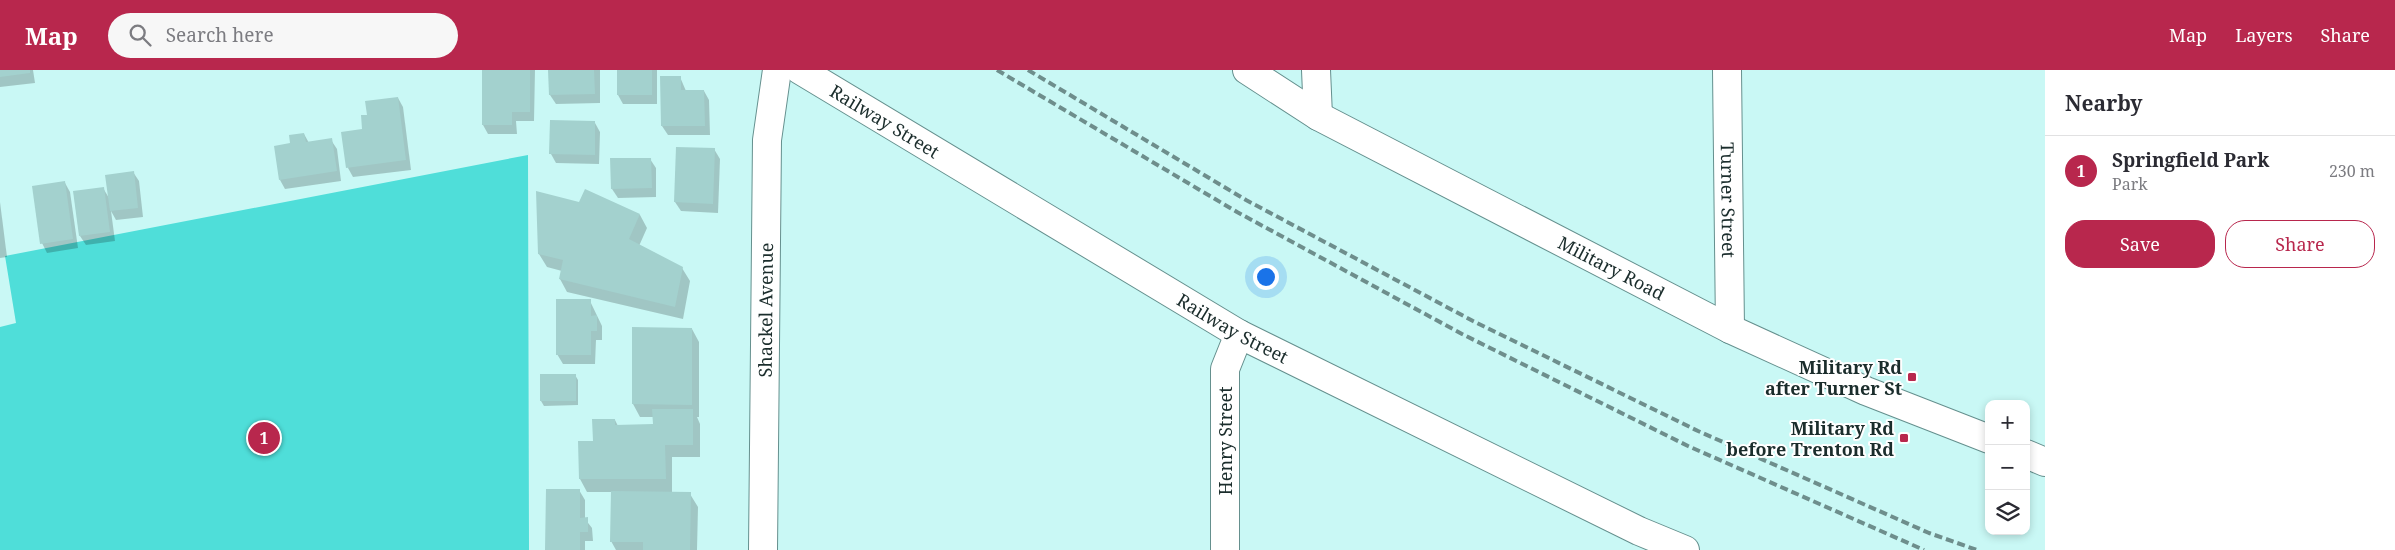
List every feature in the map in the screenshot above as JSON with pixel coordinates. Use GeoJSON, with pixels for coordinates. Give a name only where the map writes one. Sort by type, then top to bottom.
{"type":"FeatureCollection","features":[{"type":"Feature","properties":{"kind":"street","name":"Shackel Avenue"},"geometry":{"type":"LineString","coordinates":[[763,550],[767,140],[777,70]]}},
{"type":"Feature","properties":{"kind":"street","name":"Railway Street"},"geometry":{"type":"LineString","coordinates":[[800,70],[1239,334],[1639,531],[1685,550]]}},
{"type":"Feature","properties":{"kind":"street","name":"Military Road"},"geometry":{"type":"LineString","coordinates":[[1246,70],[1318,116],[1730,329],[1866,391],[1985,437]]}},
{"type":"Feature","properties":{"kind":"street"},"geometry":{"type":"LineString","coordinates":[[1316,70],[1318,116]]}},
{"type":"Feature","properties":{"kind":"street","name":"Turner Street"},"geometry":{"type":"LineString","coordinates":[[1727,70],[1730,329]]}},
{"type":"Feature","properties":{"kind":"street","name":"Henry Street"},"geometry":{"type":"LineString","coordinates":[[1225,550],[1225,369],[1239,334]]}},
{"type":"Feature","properties":{"kind":"street"},"geometry":{"type":"LineString","coordinates":[[2030,456],[2045,462]]}},
{"type":"Feature","properties":{"kind":"shaded area"},"geometry":{"type":"Polygon","coordinates":[[[528,155],[529,550],[0,550],[0,327],[16,323],[5,256],[528,155]]]}},
{"type":"Feature","properties":{"kind":"building"},"geometry":{"type":"Polygon","coordinates":[[[0,70],[30,70],[30,73],[0,77],[0,70]]]}},
{"type":"Feature","properties":{"kind":"building"},"geometry":{"type":"Polygon","coordinates":[[[482,70],[530,70],[530,112],[512,112],[512,125],[482,125],[482,70]]]}},
{"type":"Feature","properties":{"kind":"building"},"geometry":{"type":"Polygon","coordinates":[[[548,70],[594,70],[595,94],[549,95],[548,70]]]}},
{"type":"Feature","properties":{"kind":"building"},"geometry":{"type":"Polygon","coordinates":[[[617,70],[652,70],[652,95],[617,95],[617,70]]]}},
{"type":"Feature","properties":{"kind":"building"},"geometry":{"type":"Polygon","coordinates":[[[660,76],[681,76],[681,90],[704,90],[705,126],[661,126],[660,76]]]}},
{"type":"Feature","properties":{"kind":"building"},"geometry":{"type":"Polygon","coordinates":[[[398,97],[406,160],[346,168],[341,132],[362,129],[361,115],[367,115],[365,101],[398,97]]]}},
{"type":"Feature","properties":{"kind":"building"},"geometry":{"type":"Polygon","coordinates":[[[550,120],[595,121],[595,155],[549,154],[550,120]]]}},
{"type":"Feature","properties":{"kind":"building"},"geometry":{"type":"Polygon","coordinates":[[[304,133],[306,142],[332,138],[337,171],[279,180],[274,146],[290,143],[289,135],[304,133]]]}},
{"type":"Feature","properties":{"kind":"building"},"geometry":{"type":"Polygon","coordinates":[[[676,147],[715,148],[713,204],[674,202],[676,147]]]}},
{"type":"Feature","properties":{"kind":"building"},"geometry":{"type":"Polygon","coordinates":[[[610,158],[651,158],[652,188],[611,189],[610,158]]]}},
{"type":"Feature","properties":{"kind":"building"},"geometry":{"type":"Polygon","coordinates":[[[134,171],[138,208],[110,211],[105,175],[134,171]]]}},
{"type":"Feature","properties":{"kind":"building"},"geometry":{"type":"Polygon","coordinates":[[[65,181],[73,239],[40,244],[32,186],[65,181]]]}},
{"type":"Feature","properties":{"kind":"building"},"geometry":{"type":"Polygon","coordinates":[[[104,187],[110,232],[79,236],[73,191],[104,187]]]}},
{"type":"Feature","properties":{"kind":"building"},"geometry":{"type":"Polygon","coordinates":[[[585,189],[640,214],[629,239],[683,267],[675,307],[559,279],[563,260],[538,254],[536,191],[579,202],[585,189]]]}},
{"type":"Feature","properties":{"kind":"building"},"geometry":{"type":"Polygon","coordinates":[[[556,299],[591,299],[591,316],[597,315],[597,331],[591,331],[591,355],[556,355],[556,299]]]}},
{"type":"Feature","properties":{"kind":"building"},"geometry":{"type":"Polygon","coordinates":[[[632,327],[692,328],[692,405],[632,404],[632,327]]]}},
{"type":"Feature","properties":{"kind":"building"},"geometry":{"type":"Polygon","coordinates":[[[540,374],[576,374],[576,401],[540,401],[540,374]]]}},
{"type":"Feature","properties":{"kind":"building"},"geometry":{"type":"Polygon","coordinates":[[[652,409],[693,409],[693,445],[665,445],[666,479],[579,479],[578,441],[593,441],[592,419],[615,419],[615,425],[653,424],[652,409]]]}},
{"type":"Feature","properties":{"kind":"building"},"geometry":{"type":"Polygon","coordinates":[[[546,489],[580,489],[580,518],[588,517],[588,532],[580,532],[580,550],[545,550],[546,489]]]}},
{"type":"Feature","properties":{"kind":"building"},"geometry":{"type":"Polygon","coordinates":[[[611,491],[691,492],[690,550],[643,550],[643,542],[610,542],[611,491]]]}},
{"type":"Feature","properties":{"kind":"railway"},"geometry":{"type":"LineString","coordinates":[[997,70],[1237,212],[1462,334],[1688,446],[1924,550]]}},
{"type":"Feature","properties":{"kind":"railway"},"geometry":{"type":"LineString","coordinates":[[1028,70],[1246,200],[1473,321],[1698,431],[1929,533],[1977,550]]}},
{"type":"Feature","properties":{"kind":"place","name":"Military Rd after Turner St"},"geometry":{"type":"Point","coordinates":[1912,377]}},
{"type":"Feature","properties":{"kind":"place","name":"Springfield Park"},"geometry":{"type":"Point","coordinates":[264,438]}},
{"type":"Feature","properties":{"kind":"place","name":"Military Rd before Trenton Rd"},"geometry":{"type":"Point","coordinates":[1904,438]}}]}
